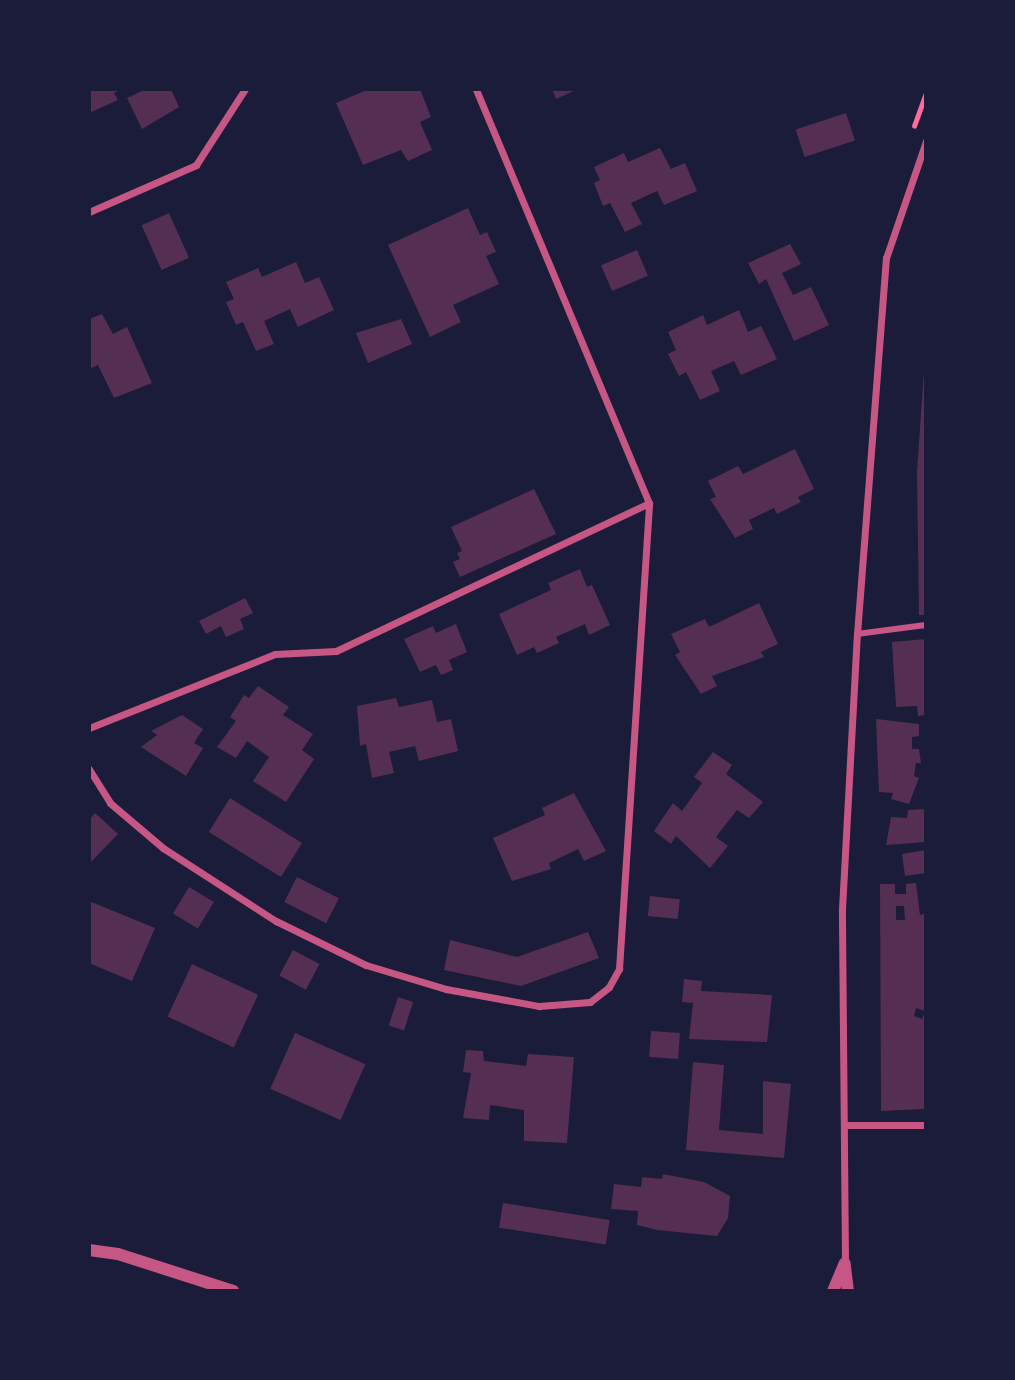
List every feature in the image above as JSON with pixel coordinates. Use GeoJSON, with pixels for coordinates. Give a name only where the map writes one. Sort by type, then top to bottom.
{"type":"FeatureCollection","features":[{"type":"Feature","properties":{"kind":"street"},"geometry":{"type":"LineString","coordinates":[[89,212],[196,165],[244,89]]}},
{"type":"Feature","properties":{"kind":"street"},"geometry":{"type":"LineString","coordinates":[[89,769],[110,803],[163,848],[276,921],[366,965],[446,989],[564,1007],[590,1002],[610,987],[619,969],[649,503],[476,89]]}},
{"type":"Feature","properties":{"kind":"street"},"geometry":{"type":"LineString","coordinates":[[848,1291],[845,1263],[846,1125],[842,909],[857,634],[886,258],[926,141]]}},
{"type":"Feature","properties":{"kind":"street"},"geometry":{"type":"LineString","coordinates":[[89,728],[275,654],[336,651],[649,503]]}},
{"type":"Feature","properties":{"kind":"street"},"geometry":{"type":"LineString","coordinates":[[857,634],[925,625]]}},
{"type":"Feature","properties":{"kind":"street"},"geometry":{"type":"LineString","coordinates":[[846,1125],[926,1125]]}},
{"type":"Feature","properties":{"kind":"street"},"geometry":{"type":"LineString","coordinates":[[89,1250],[118,1254],[233,1291]]}},
{"type":"Feature","properties":{"kind":"street"},"geometry":{"type":"LineString","coordinates":[[833,1291],[845,1263]]}},
{"type":"Feature","properties":{"kind":"street"},"geometry":{"type":"LineString","coordinates":[[840,1291],[845,1263]]}},
{"type":"Feature","properties":{"kind":"building"},"geometry":{"type":"Polygon","coordinates":[[[89,89],[123,89],[114,93],[118,100],[89,113],[89,89]]]}},
{"type":"Feature","properties":{"kind":"building"},"geometry":{"type":"Polygon","coordinates":[[[146,89],[171,89],[179,107],[142,129],[127,98],[146,89]]]}},
{"type":"Feature","properties":{"kind":"building"},"geometry":{"type":"Polygon","coordinates":[[[369,89],[420,89],[431,117],[420,122],[432,150],[408,161],[401,150],[363,165],[336,103],[369,89]]]}},
{"type":"Feature","properties":{"kind":"building"},"geometry":{"type":"Polygon","coordinates":[[[552,89],[578,89],[556,99],[552,89]]]}},
{"type":"Feature","properties":{"kind":"building"},"geometry":{"type":"Polygon","coordinates":[[[846,113],[855,141],[805,157],[796,129],[846,113]]]}},
{"type":"Feature","properties":{"kind":"building"},"geometry":{"type":"Polygon","coordinates":[[[660,148],[671,169],[685,163],[697,191],[664,205],[657,191],[631,203],[642,224],[625,232],[610,203],[603,206],[594,183],[600,180],[594,167],[624,153],[628,162],[660,148]]]}},
{"type":"Feature","properties":{"kind":"building"},"geometry":{"type":"Polygon","coordinates":[[[468,208],[480,235],[487,232],[496,252],[486,256],[499,284],[453,305],[461,322],[430,337],[388,245],[468,208]]]}},
{"type":"Feature","properties":{"kind":"building"},"geometry":{"type":"Polygon","coordinates":[[[169,213],[189,258],[162,270],[142,225],[169,213]]]}},
{"type":"Feature","properties":{"kind":"building"},"geometry":{"type":"Polygon","coordinates":[[[790,244],[801,264],[782,273],[793,295],[811,287],[829,325],[794,341],[766,279],[759,284],[748,263],[790,244]]]}},
{"type":"Feature","properties":{"kind":"building"},"geometry":{"type":"Polygon","coordinates":[[[637,250],[648,276],[612,291],[601,265],[637,250]]]}},
{"type":"Feature","properties":{"kind":"building"},"geometry":{"type":"Polygon","coordinates":[[[296,262],[305,283],[319,277],[334,310],[298,327],[290,309],[264,321],[274,344],[256,351],[243,322],[236,325],[226,302],[234,299],[226,282],[258,268],[262,277],[296,262]]]}},
{"type":"Feature","properties":{"kind":"building"},"geometry":{"type":"Polygon","coordinates":[[[739,310],[748,332],[761,326],[777,359],[741,375],[734,361],[711,371],[720,391],[700,400],[686,372],[679,376],[668,354],[676,350],[668,332],[703,315],[707,325],[739,310]]]}},
{"type":"Feature","properties":{"kind":"building"},"geometry":{"type":"Polygon","coordinates":[[[102,314],[113,334],[127,327],[152,383],[114,398],[98,365],[89,369],[89,319],[102,314]]]}},
{"type":"Feature","properties":{"kind":"building"},"geometry":{"type":"Polygon","coordinates":[[[401,319],[412,344],[368,363],[356,333],[401,319]]]}},
{"type":"Feature","properties":{"kind":"building"},"geometry":{"type":"Polygon","coordinates":[[[924,371],[926,615],[919,615],[917,471],[924,371]]]}},
{"type":"Feature","properties":{"kind":"building"},"geometry":{"type":"Polygon","coordinates":[[[795,449],[814,489],[798,497],[801,502],[777,514],[774,508],[749,520],[753,529],[735,538],[710,499],[716,497],[708,481],[738,466],[743,474],[795,449]]]}},
{"type":"Feature","properties":{"kind":"building"},"geometry":{"type":"Polygon","coordinates":[[[534,489],[556,534],[460,577],[453,562],[460,559],[457,553],[462,551],[451,527],[534,489]]]}},
{"type":"Feature","properties":{"kind":"building"},"geometry":{"type":"Polygon","coordinates":[[[580,569],[587,587],[592,585],[610,625],[589,635],[585,624],[556,637],[559,643],[537,653],[534,647],[517,655],[499,614],[551,590],[548,583],[580,569]]]}},
{"type":"Feature","properties":{"kind":"building"},"geometry":{"type":"Polygon","coordinates":[[[245,598],[253,613],[240,619],[244,629],[226,637],[221,626],[206,634],[199,621],[245,598]]]}},
{"type":"Feature","properties":{"kind":"building"},"geometry":{"type":"Polygon","coordinates":[[[759,603],[778,644],[761,652],[764,657],[712,676],[717,686],[701,694],[675,655],[680,652],[671,634],[705,619],[709,627],[759,603]]]}},
{"type":"Feature","properties":{"kind":"building"},"geometry":{"type":"Polygon","coordinates":[[[456,624],[467,652],[449,660],[453,670],[441,675],[436,665],[420,672],[404,639],[433,626],[436,633],[456,624]]]}},
{"type":"Feature","properties":{"kind":"building"},"geometry":{"type":"Polygon","coordinates":[[[926,639],[926,715],[918,716],[917,706],[896,707],[892,642],[926,639]]]}},
{"type":"Feature","properties":{"kind":"building"},"geometry":{"type":"Polygon","coordinates":[[[258,686],[289,707],[283,715],[313,734],[302,750],[314,759],[286,802],[253,781],[269,757],[247,741],[236,758],[217,747],[236,721],[230,717],[244,695],[249,698],[258,686]]]}},
{"type":"Feature","properties":{"kind":"building"},"geometry":{"type":"Polygon","coordinates":[[[396,698],[399,707],[432,700],[437,722],[451,719],[458,751],[419,761],[415,746],[389,752],[394,773],[372,778],[366,744],[360,746],[357,706],[396,698]]]}},
{"type":"Feature","properties":{"kind":"building"},"geometry":{"type":"Polygon","coordinates":[[[182,715],[203,729],[194,743],[203,748],[186,776],[141,747],[157,735],[151,731],[182,715]]]}},
{"type":"Feature","properties":{"kind":"building"},"geometry":{"type":"Polygon","coordinates":[[[876,719],[919,724],[919,736],[912,737],[912,749],[919,749],[921,763],[916,763],[914,776],[919,778],[909,804],[891,799],[893,793],[879,792],[876,719]]]}},
{"type":"Feature","properties":{"kind":"building"},"geometry":{"type":"Polygon","coordinates":[[[713,752],[732,765],[726,774],[763,802],[749,818],[737,810],[716,837],[728,846],[710,868],[676,836],[671,844],[654,831],[673,803],[682,811],[702,783],[694,777],[713,752]]]}},
{"type":"Feature","properties":{"kind":"building"},"geometry":{"type":"Polygon","coordinates":[[[574,793],[606,851],[584,861],[578,849],[549,863],[551,869],[512,881],[493,838],[545,815],[542,808],[574,793]]]}},
{"type":"Feature","properties":{"kind":"building"},"geometry":{"type":"Polygon","coordinates":[[[230,798],[302,843],[281,877],[209,832],[230,798]]]}},
{"type":"Feature","properties":{"kind":"building"},"geometry":{"type":"Polygon","coordinates":[[[926,809],[926,842],[886,845],[891,817],[907,818],[908,810],[926,809]]]}},
{"type":"Feature","properties":{"kind":"building"},"geometry":{"type":"Polygon","coordinates":[[[95,813],[118,834],[91,862],[89,820],[95,813]]]}},
{"type":"Feature","properties":{"kind":"building"},"geometry":{"type":"Polygon","coordinates":[[[926,850],[926,873],[905,876],[902,854],[926,850]]]}},
{"type":"Feature","properties":{"kind":"building"},"geometry":{"type":"Polygon","coordinates":[[[297,877],[339,898],[326,923],[284,902],[297,877]]]}},
{"type":"Feature","properties":{"kind":"building"},"geometry":{"type":"Polygon","coordinates":[[[916,883],[920,915],[926,913],[926,1105],[924,1109],[881,1111],[880,884],[895,884],[895,894],[906,894],[906,884],[916,883]],[[896,906],[896,920],[905,920],[904,906],[896,906]],[[916,1008],[914,1016],[922,1019],[925,1011],[916,1008]]]}},
{"type":"Feature","properties":{"kind":"building"},"geometry":{"type":"Polygon","coordinates":[[[189,887],[214,902],[198,929],[173,914],[189,887]]]}},
{"type":"Feature","properties":{"kind":"building"},"geometry":{"type":"Polygon","coordinates":[[[650,896],[680,899],[678,919],[648,916],[650,896]]]}},
{"type":"Feature","properties":{"kind":"building"},"geometry":{"type":"Polygon","coordinates":[[[89,901],[155,928],[132,981],[89,963],[89,901]]]}},
{"type":"Feature","properties":{"kind":"building"},"geometry":{"type":"Polygon","coordinates":[[[588,932],[599,958],[521,986],[444,970],[450,940],[517,957],[588,932]]]}},
{"type":"Feature","properties":{"kind":"building"},"geometry":{"type":"Polygon","coordinates":[[[293,950],[319,964],[306,990],[279,976],[293,950]]]}},
{"type":"Feature","properties":{"kind":"building"},"geometry":{"type":"Polygon","coordinates":[[[192,964],[258,995],[234,1047],[167,1017],[192,964]]]}},
{"type":"Feature","properties":{"kind":"building"},"geometry":{"type":"Polygon","coordinates":[[[684,979],[702,981],[701,991],[772,995],[767,1042],[689,1039],[693,1003],[682,1002],[684,979]]]}},
{"type":"Feature","properties":{"kind":"building"},"geometry":{"type":"Polygon","coordinates":[[[398,997],[413,1002],[404,1030],[389,1026],[398,997]]]}},
{"type":"Feature","properties":{"kind":"building"},"geometry":{"type":"Polygon","coordinates":[[[651,1031],[680,1033],[678,1059],[649,1057],[651,1031]]]}},
{"type":"Feature","properties":{"kind":"building"},"geometry":{"type":"Polygon","coordinates":[[[295,1033],[365,1064],[341,1120],[270,1089],[295,1033]]]}},
{"type":"Feature","properties":{"kind":"building"},"geometry":{"type":"Polygon","coordinates":[[[466,1050],[483,1051],[484,1061],[526,1066],[528,1054],[574,1057],[567,1143],[524,1141],[524,1110],[490,1105],[489,1120],[463,1118],[471,1073],[463,1072],[466,1050]]]}},
{"type":"Feature","properties":{"kind":"building"},"geometry":{"type":"Polygon","coordinates":[[[693,1062],[724,1065],[719,1130],[763,1134],[763,1081],[791,1084],[784,1158],[686,1150],[693,1062]]]}},
{"type":"Feature","properties":{"kind":"building"},"geometry":{"type":"Polygon","coordinates":[[[663,1174],[704,1182],[730,1196],[728,1218],[717,1236],[657,1230],[637,1225],[638,1211],[611,1209],[614,1184],[641,1187],[642,1177],[662,1179],[663,1174]]]}},
{"type":"Feature","properties":{"kind":"building"},"geometry":{"type":"Polygon","coordinates":[[[503,1203],[610,1220],[606,1245],[499,1228],[503,1203]]]}}]}
